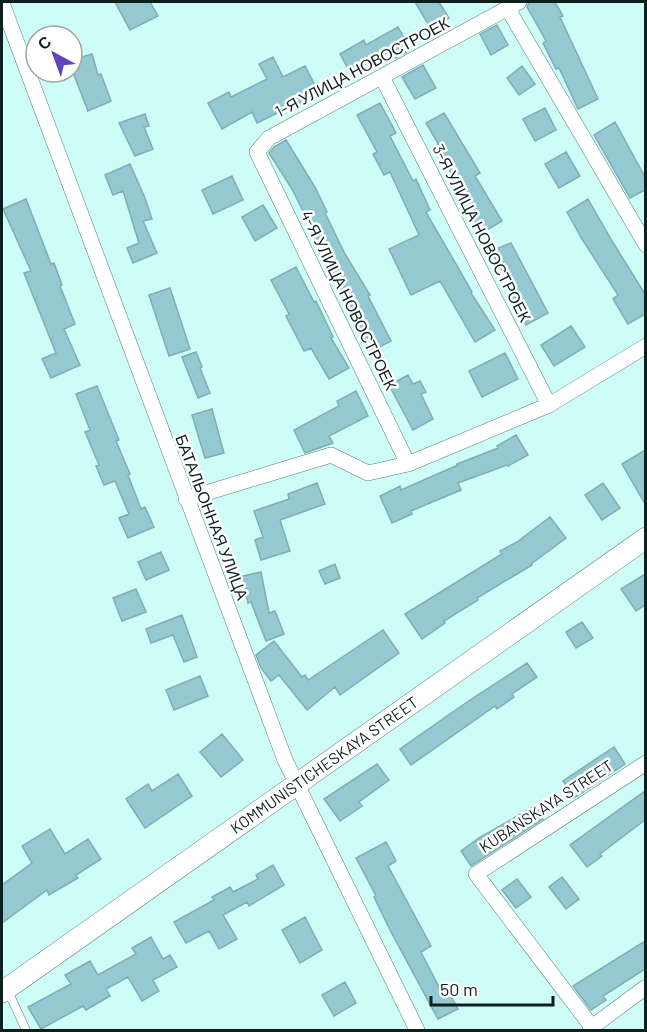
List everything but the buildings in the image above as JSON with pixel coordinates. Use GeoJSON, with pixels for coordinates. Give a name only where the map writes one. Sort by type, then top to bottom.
{"type":"FeatureCollection","features":[{"type":"Feature","properties":{"kind":"main road","name":"KOMMUNISTICHESKAYA STREET"},"geometry":{"type":"LineString","coordinates":[[4,990],[645,538]]}},
{"type":"Feature","properties":{"kind":"street","name":"БАТАЛЬОННАЯ УЛИЦА"},"geometry":{"type":"LineString","coordinates":[[2,3],[280,749],[417,1030]]}},
{"type":"Feature","properties":{"kind":"street"},"geometry":{"type":"LineString","coordinates":[[514,5],[645,245]]}},
{"type":"Feature","properties":{"kind":"street","name":"1-Я УЛИЦА НОВОСТРОЕК"},"geometry":{"type":"LineString","coordinates":[[257,152],[269,138],[514,5]]}},
{"type":"Feature","properties":{"kind":"street","name":"3-Я УЛИЦА НОВОСТРОЕК"},"geometry":{"type":"LineString","coordinates":[[382,77],[549,405]]}},
{"type":"Feature","properties":{"kind":"street","name":"4-Я УЛИЦА НОВОСТРОЕК"},"geometry":{"type":"LineString","coordinates":[[257,152],[408,464]]}},
{"type":"Feature","properties":{"kind":"street"},"geometry":{"type":"LineString","coordinates":[[186,499],[331,455],[368,473],[408,464],[549,405],[645,346]]}},
{"type":"Feature","properties":{"kind":"street","name":"KUBANSKAYA STREET"},"geometry":{"type":"LineString","coordinates":[[645,762],[476,874],[591,1029],[645,987]]}},
{"type":"Feature","properties":{"kind":"lane"},"geometry":{"type":"LineString","coordinates":[[4,990],[26,1030]]}}]}
